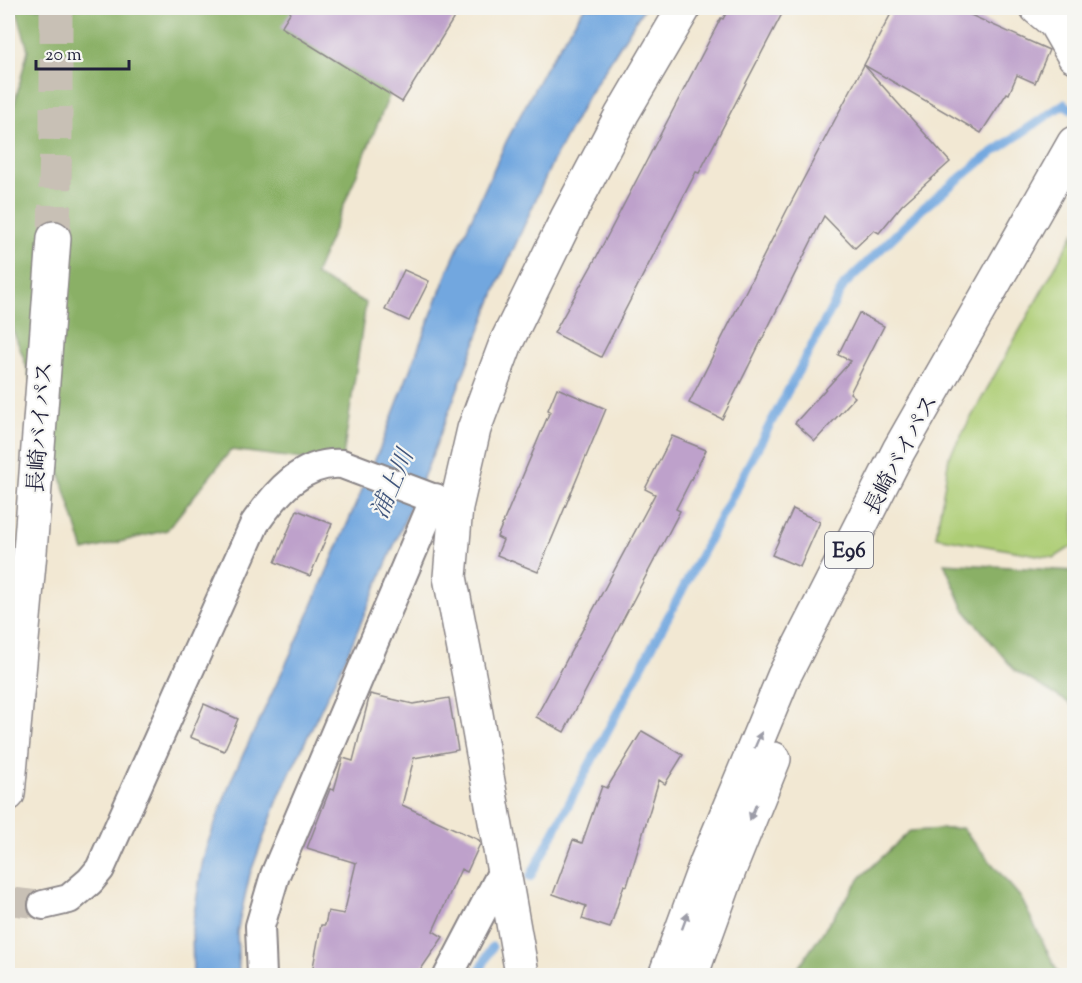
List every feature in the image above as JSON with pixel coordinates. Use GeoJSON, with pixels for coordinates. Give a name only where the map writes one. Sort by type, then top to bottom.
{"type":"FeatureCollection","features":[{"type":"Feature","properties":{"kind":"main road"},"geometry":{"type":"LineString","coordinates":[[519,975],[521,968],[504,868],[450,577],[445,502],[506,343],[567,218],[622,114],[684,8]]}},
{"type":"Feature","properties":{"kind":"main road"},"geometry":{"type":"LineString","coordinates":[[1037,8],[1055,23],[1074,56]]}},
{"type":"Feature","properties":{"kind":"main road","name":"長崎バイパス"},"geometry":{"type":"LineString","coordinates":[[665,975],[707,861],[784,676],[899,450],[1074,144]]}},
{"type":"Feature","properties":{"kind":"main road","name":"長崎バイパス"},"geometry":{"type":"LineString","coordinates":[[691,975],[730,868],[804,684],[918,460],[1074,180]]}},
{"type":"Feature","properties":{"kind":"main road","name":"長崎バイパス"},"geometry":{"type":"LineString","coordinates":[[8,794],[30,552],[54,238]]}},
{"type":"Feature","properties":{"kind":"street"},"geometry":{"type":"LineString","coordinates":[[44,905],[69,899],[100,869],[255,523],[289,482],[309,470],[331,463],[342,464],[445,502],[275,875],[260,926],[262,975]]}},
{"type":"Feature","properties":{"kind":"street"},"geometry":{"type":"LineString","coordinates":[[448,975],[504,868]]}},
{"type":"Feature","properties":{"kind":"green space"},"geometry":{"type":"Polygon","coordinates":[[[16,8],[301,8],[392,89],[315,275],[366,303],[342,464],[231,450],[167,530],[84,551],[24,359],[8,318],[8,129],[28,50],[16,8]]]}},
{"type":"Feature","properties":{"kind":"green space"},"geometry":{"type":"Polygon","coordinates":[[[1074,233],[1074,545],[1054,558],[936,537],[949,457],[1074,233]]]}},
{"type":"Feature","properties":{"kind":"green space"},"geometry":{"type":"Polygon","coordinates":[[[944,563],[1074,571],[1074,706],[1015,671],[964,609],[944,563]]]}},
{"type":"Feature","properties":{"kind":"green space"},"geometry":{"type":"Polygon","coordinates":[[[962,828],[1021,898],[1059,975],[793,975],[861,877],[910,831],[962,828]]]}},
{"type":"Feature","properties":{"kind":"water","name":"浦上川"},"geometry":{"type":"Polygon","coordinates":[[[584,8],[644,8],[588,96],[552,163],[498,284],[428,466],[348,653],[280,794],[250,874],[237,932],[239,975],[193,976],[192,926],[203,860],[232,778],[299,636],[380,448],[449,268],[506,142],[546,67],[584,8]]]}},
{"type":"Feature","properties":{"kind":"building"},"geometry":{"type":"Polygon","coordinates":[[[293,8],[460,8],[402,102],[281,27],[293,8]]]}},
{"type":"Feature","properties":{"kind":"building"},"geometry":{"type":"Polygon","coordinates":[[[729,8],[785,8],[699,173],[696,172],[601,357],[554,333],[597,256],[721,18],[723,19],[729,8]]]}},
{"type":"Feature","properties":{"kind":"building"},"geometry":{"type":"Polygon","coordinates":[[[894,8],[955,8],[1049,50],[1035,83],[1017,75],[1009,94],[1007,93],[981,133],[864,65],[894,8]]]}},
{"type":"Feature","properties":{"kind":"building"},"geometry":{"type":"Polygon","coordinates":[[[864,65],[950,162],[902,205],[879,233],[874,230],[855,248],[824,216],[722,419],[689,403],[864,65]]]}},
{"type":"Feature","properties":{"kind":"building"},"geometry":{"type":"Polygon","coordinates":[[[404,270],[429,281],[409,321],[385,310],[404,270]]]}},
{"type":"Feature","properties":{"kind":"building"},"geometry":{"type":"Polygon","coordinates":[[[859,313],[884,326],[850,393],[855,397],[815,441],[795,423],[851,361],[838,355],[859,313]]]}},
{"type":"Feature","properties":{"kind":"building"},"geometry":{"type":"Polygon","coordinates":[[[557,388],[606,409],[538,572],[497,555],[503,540],[497,537],[550,411],[548,410],[557,388]]]}},
{"type":"Feature","properties":{"kind":"building"},"geometry":{"type":"Polygon","coordinates":[[[672,436],[706,450],[676,509],[680,511],[564,732],[536,717],[655,494],[645,489],[672,436]]]}},
{"type":"Feature","properties":{"kind":"building"},"geometry":{"type":"Polygon","coordinates":[[[793,509],[820,522],[800,567],[772,555],[793,509]]]}},
{"type":"Feature","properties":{"kind":"building"},"geometry":{"type":"Polygon","coordinates":[[[297,510],[332,524],[310,576],[275,562],[297,510]]]}},
{"type":"Feature","properties":{"kind":"building"},"geometry":{"type":"Polygon","coordinates":[[[370,694],[413,704],[449,698],[458,750],[414,758],[402,805],[479,840],[480,844],[467,872],[461,869],[433,931],[443,937],[417,975],[332,975],[312,972],[321,925],[325,925],[328,911],[344,914],[356,863],[307,848],[330,789],[334,790],[343,758],[353,761],[370,694]]]}},
{"type":"Feature","properties":{"kind":"building"},"geometry":{"type":"Polygon","coordinates":[[[204,704],[238,719],[224,751],[190,737],[204,704]]]}},
{"type":"Feature","properties":{"kind":"building"},"geometry":{"type":"Polygon","coordinates":[[[642,731],[683,755],[665,784],[659,780],[627,886],[624,885],[610,928],[582,919],[586,906],[553,894],[573,840],[582,843],[602,786],[607,788],[642,731]]]}},
{"type":"Feature","properties":{"kind":"waterway"},"geometry":{"type":"LineString","coordinates":[[530,877],[844,285],[922,209],[986,157],[1064,104],[1074,111]]}},
{"type":"Feature","properties":{"kind":"waterway"},"geometry":{"type":"LineString","coordinates":[[477,976],[492,947]]}},
{"type":"Feature","properties":{"kind":"tunnel"},"geometry":{"type":"LineString","coordinates":[[54,238],[56,8]]}},
{"type":"Feature","properties":{"kind":"tunnel"},"geometry":{"type":"LineString","coordinates":[[8,901],[43,905]]}}]}
